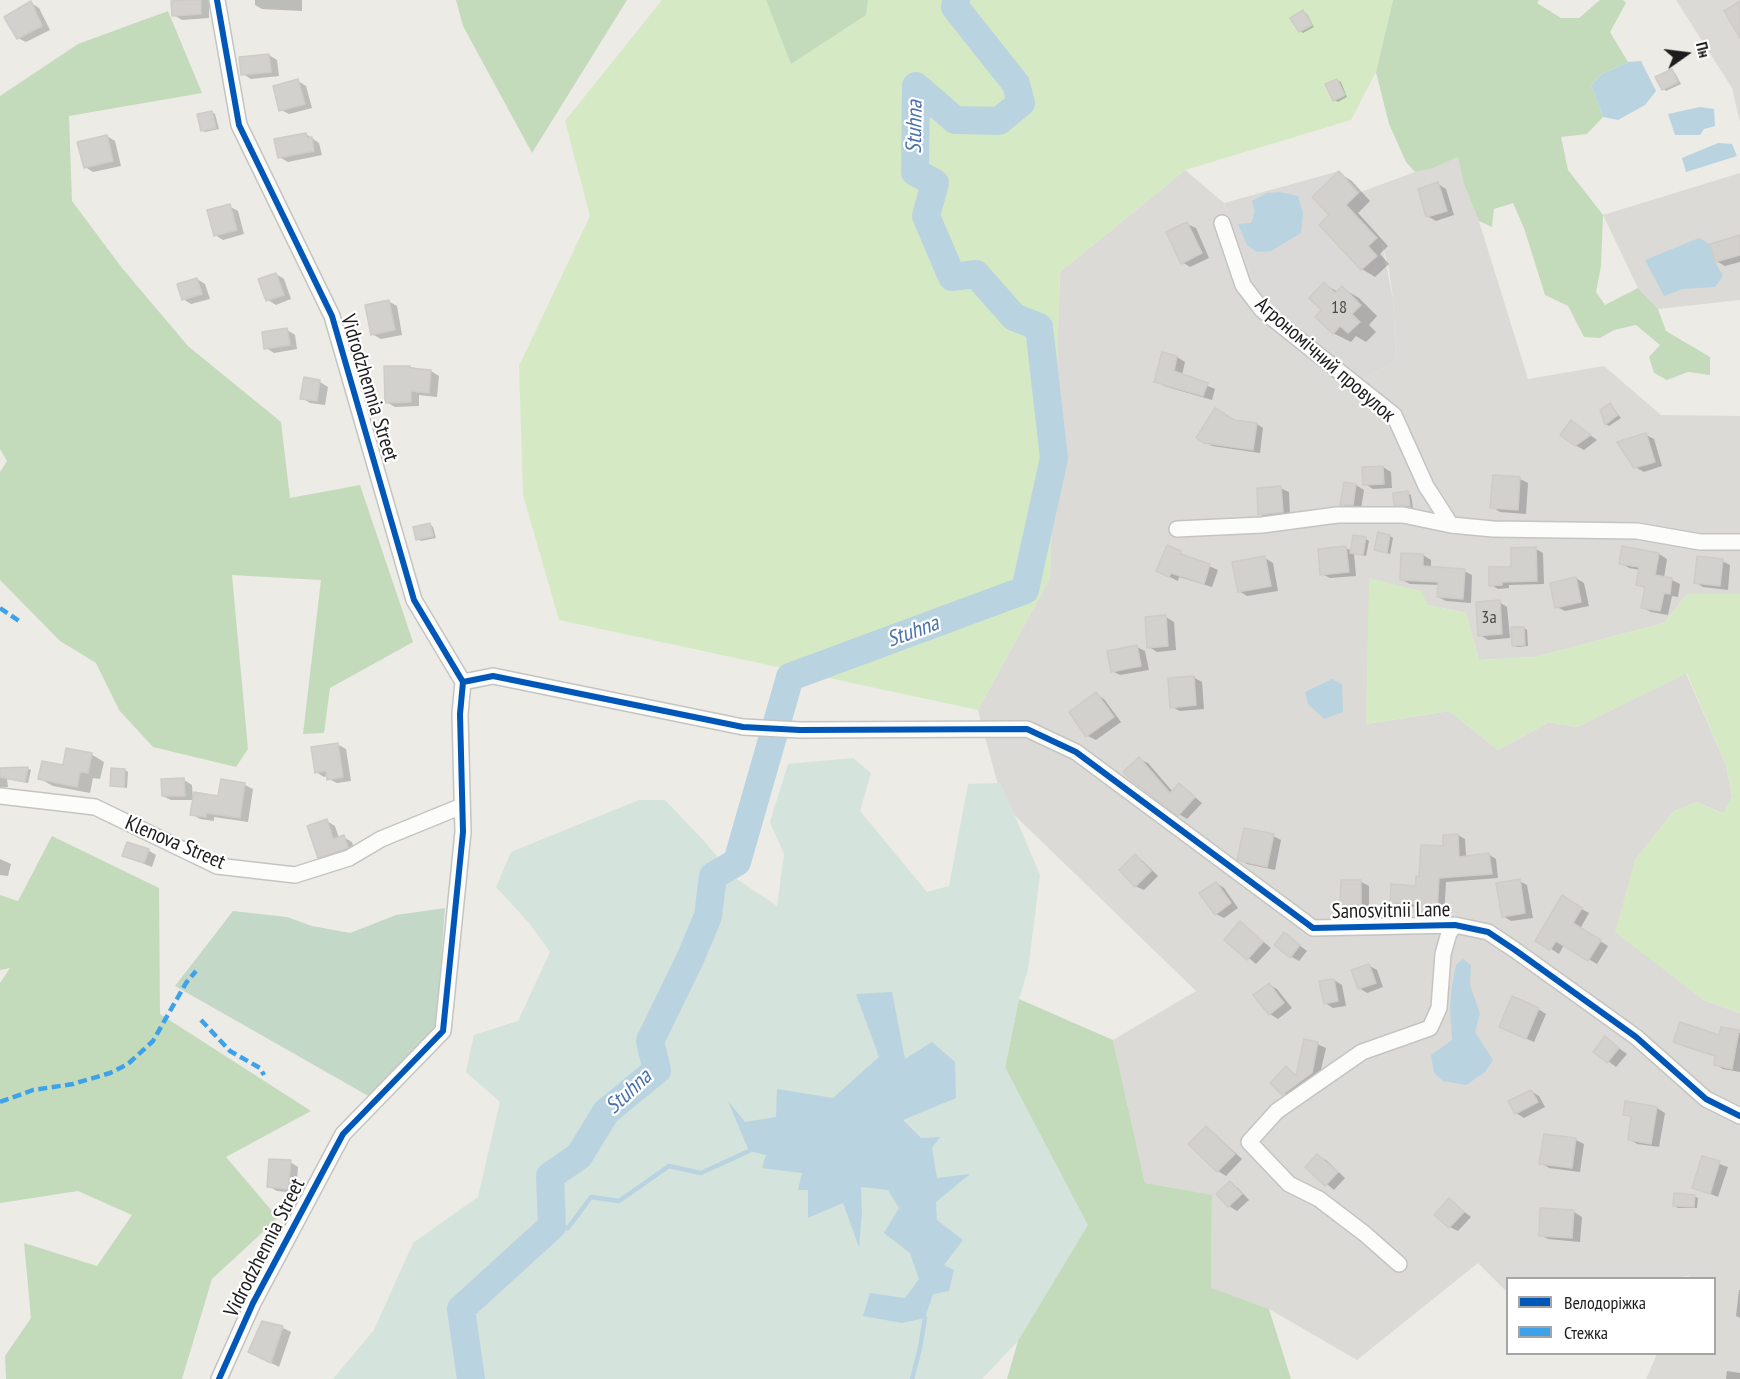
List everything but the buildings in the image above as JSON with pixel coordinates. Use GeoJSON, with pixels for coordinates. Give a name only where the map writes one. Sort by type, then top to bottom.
{"type":"FeatureCollection","features":[{"type":"Feature","properties":{"kind":"street","name":"Vidrodzhennia Street"},"geometry":{"type":"LineString","coordinates":[[217,0],[239,125],[332,316],[414,600],[463,682],[460,714],[462,832],[443,1031],[343,1134],[253,1303],[219,1379]]}},
{"type":"Feature","properties":{"kind":"street","name":"Агрономічний провулок"},"geometry":{"type":"LineString","coordinates":[[1222,223],[1243,285],[1262,310],[1394,415],[1426,486],[1451,525]]}},
{"type":"Feature","properties":{"kind":"street"},"geometry":{"type":"LineString","coordinates":[[1177,529],[1262,525],[1337,515],[1403,515],[1451,525],[1637,531],[1700,542],[1740,542]]}},
{"type":"Feature","properties":{"kind":"street","name":"Sanosvitnii Lane"},"geometry":{"type":"LineString","coordinates":[[463,682],[494,676],[743,727],[800,730],[1027,729],[1076,752],[1313,928],[1455,925],[1488,932],[1636,1037],[1706,1099],[1740,1116]]}},
{"type":"Feature","properties":{"kind":"street","name":"Klenova Street"},"geometry":{"type":"LineString","coordinates":[[0,796],[95,807],[217,866],[294,875],[350,858],[381,839],[462,806]]}},
{"type":"Feature","properties":{"kind":"street"},"geometry":{"type":"LineString","coordinates":[[1399,1264],[1365,1234],[1319,1199],[1289,1184],[1249,1142],[1277,1111],[1362,1052],[1430,1028],[1439,1008],[1443,954],[1449,933],[1455,925]]}},
{"type":"Feature","properties":{"kind":"shaded area"},"geometry":{"type":"Polygon","coordinates":[[[1676,0],[1740,0],[1740,122],[1732,88],[1676,0]]]}},
{"type":"Feature","properties":{"kind":"shaded area"},"geometry":{"type":"Polygon","coordinates":[[[1458,157],[1463,182],[1479,221],[1528,379],[1604,366],[1661,415],[1740,416],[1740,594],[1687,594],[1664,623],[1535,657],[1479,660],[1466,613],[1428,605],[1366,724],[1449,711],[1498,750],[1549,722],[1577,727],[1686,673],[1726,765],[1732,796],[1724,814],[1697,802],[1674,811],[1635,860],[1703,1000],[1740,1013],[1740,1379],[1646,1379],[1657,1355],[1716,1355],[1716,1277],[1506,1277],[1506,1291],[1478,1263],[1357,1360],[1269,1309],[1211,1289],[1212,1196],[1145,1183],[1113,1040],[1196,991],[1003,804],[978,710],[1050,578],[1060,272],[1185,170],[1224,203],[1260,300],[1362,379],[1396,362],[1389,270],[1381,239],[1358,193],[1415,172],[1431,169],[1458,157]]]}},
{"type":"Feature","properties":{"kind":"shaded area"},"geometry":{"type":"Polygon","coordinates":[[[1339,171],[1358,193],[1381,239],[1393,299],[1396,362],[1362,379],[1305,338],[1260,300],[1224,203],[1339,171]]]}},
{"type":"Feature","properties":{"kind":"shaded area"},"geometry":{"type":"Polygon","coordinates":[[[1740,173],[1740,300],[1658,309],[1638,288],[1603,215],[1740,173]]]}},
{"type":"Feature","properties":{"kind":"shaded area"},"geometry":{"type":"Polygon","coordinates":[[[853,758],[871,773],[860,811],[927,892],[949,886],[968,784],[1001,783],[1040,875],[1028,970],[1019,999],[1005,1067],[1088,1225],[1018,1341],[982,1379],[333,1379],[374,1330],[413,1243],[478,1197],[500,1102],[466,1072],[474,1035],[518,1021],[550,952],[530,924],[496,887],[511,852],[639,800],[665,800],[738,880],[777,906],[784,854],[770,822],[788,764],[853,758]]]}},
{"type":"Feature","properties":{"kind":"green space"},"geometry":{"type":"Polygon","coordinates":[[[456,0],[627,0],[532,153],[463,26],[456,0]]]}},
{"type":"Feature","properties":{"kind":"green space"},"geometry":{"type":"Polygon","coordinates":[[[662,0],[1393,0],[1376,72],[1351,120],[1185,170],[1060,272],[1050,578],[978,710],[559,620],[523,495],[519,366],[590,216],[565,121],[662,0]]]}},
{"type":"Feature","properties":{"kind":"green space"},"geometry":{"type":"Polygon","coordinates":[[[766,0],[868,0],[866,15],[791,64],[766,0]]]}},
{"type":"Feature","properties":{"kind":"green space"},"geometry":{"type":"Polygon","coordinates":[[[1393,0],[1539,0],[1537,3],[1561,18],[1579,18],[1600,0],[1623,0],[1626,3],[1610,32],[1628,62],[1602,74],[1591,85],[1603,117],[1587,134],[1561,137],[1568,170],[1603,215],[1601,266],[1596,292],[1605,305],[1638,288],[1658,309],[1666,331],[1710,357],[1710,375],[1688,372],[1667,380],[1654,373],[1649,357],[1660,345],[1636,325],[1614,330],[1600,338],[1584,337],[1568,306],[1545,295],[1524,228],[1513,203],[1494,209],[1492,227],[1479,221],[1463,182],[1458,157],[1431,169],[1415,172],[1406,162],[1389,124],[1376,72],[1393,0]]]}},
{"type":"Feature","properties":{"kind":"green space"},"geometry":{"type":"Polygon","coordinates":[[[168,11],[202,93],[69,116],[72,201],[122,268],[188,346],[281,422],[290,498],[360,485],[413,642],[330,688],[324,733],[303,734],[321,580],[232,575],[248,749],[236,767],[153,747],[119,710],[96,663],[60,641],[0,580],[0,472],[7,461],[0,449],[0,96],[78,44],[168,11]]]}},
{"type":"Feature","properties":{"kind":"green space"},"geometry":{"type":"Polygon","coordinates":[[[1369,578],[1421,591],[1428,605],[1466,613],[1479,660],[1535,657],[1664,623],[1687,594],[1740,594],[1740,1013],[1703,1000],[1615,932],[1635,860],[1674,811],[1697,802],[1723,814],[1732,796],[1726,765],[1687,673],[1577,727],[1549,722],[1498,750],[1449,711],[1366,724],[1369,578]]]}},
{"type":"Feature","properties":{"kind":"green space"},"geometry":{"type":"Polygon","coordinates":[[[52,836],[159,888],[160,1014],[311,1111],[226,1157],[278,1218],[212,1279],[182,1379],[6,1379],[5,1356],[31,1318],[24,1243],[97,1266],[132,1215],[78,1191],[0,1203],[0,983],[10,968],[0,970],[0,895],[18,901],[52,836]]]}},
{"type":"Feature","properties":{"kind":"green space"},"geometry":{"type":"Polygon","coordinates":[[[445,908],[436,1027],[372,1098],[175,986],[233,911],[287,917],[312,926],[350,933],[396,915],[445,908]]]}},
{"type":"Feature","properties":{"kind":"green space"},"geometry":{"type":"Polygon","coordinates":[[[1019,999],[1113,1040],[1145,1183],[1212,1195],[1211,1288],[1269,1309],[1291,1379],[1007,1379],[1018,1341],[1005,1067],[1019,999]]]}},
{"type":"Feature","properties":{"kind":"water"},"geometry":{"type":"Polygon","coordinates":[[[1641,61],[1656,91],[1645,105],[1618,120],[1603,117],[1591,85],[1602,74],[1628,62],[1641,61]]]}},
{"type":"Feature","properties":{"kind":"water"},"geometry":{"type":"Polygon","coordinates":[[[1700,107],[1714,109],[1715,126],[1704,129],[1700,135],[1675,135],[1668,114],[1700,107]]]}},
{"type":"Feature","properties":{"kind":"water"},"geometry":{"type":"Polygon","coordinates":[[[1718,143],[1732,144],[1737,156],[1686,172],[1682,158],[1718,143]]]}},
{"type":"Feature","properties":{"kind":"water"},"geometry":{"type":"Polygon","coordinates":[[[1280,192],[1298,196],[1303,213],[1301,233],[1271,251],[1257,252],[1247,245],[1238,224],[1251,223],[1255,211],[1252,201],[1267,193],[1280,192]]]}},
{"type":"Feature","properties":{"kind":"water"},"geometry":{"type":"Polygon","coordinates":[[[1699,238],[1710,244],[1715,262],[1723,276],[1715,287],[1682,289],[1664,296],[1645,260],[1699,238]]]}},
{"type":"Feature","properties":{"kind":"water"},"geometry":{"type":"Polygon","coordinates":[[[1332,679],[1342,684],[1343,712],[1324,719],[1308,704],[1305,692],[1332,679]]]}},
{"type":"Feature","properties":{"kind":"water"},"geometry":{"type":"Polygon","coordinates":[[[1463,959],[1471,965],[1470,985],[1480,1014],[1475,1032],[1493,1060],[1485,1072],[1466,1085],[1443,1081],[1434,1073],[1431,1055],[1452,1040],[1450,1007],[1452,986],[1456,965],[1463,959]]]}},
{"type":"Feature","properties":{"kind":"water"},"geometry":{"type":"Polygon","coordinates":[[[892,992],[905,1059],[932,1042],[955,1062],[956,1098],[903,1120],[921,1138],[940,1137],[932,1148],[937,1178],[970,1174],[936,1202],[937,1220],[963,1240],[944,1265],[954,1270],[949,1291],[933,1294],[925,1318],[902,1323],[863,1316],[870,1293],[905,1298],[919,1279],[910,1253],[884,1233],[899,1208],[888,1190],[861,1187],[862,1213],[859,1247],[843,1203],[808,1218],[808,1190],[798,1190],[802,1173],[762,1168],[766,1155],[749,1151],[728,1101],[745,1122],[776,1117],[777,1089],[833,1098],[879,1057],[856,994],[892,992]]]}},
{"type":"Feature","properties":{"kind":"waterway","name":"Stuhna"},"geometry":{"type":"LineString","coordinates":[[471,1379],[461,1309],[552,1226],[550,1176],[579,1156],[606,1112],[657,1070],[650,1041],[708,916],[713,876],[737,862],[790,677],[1025,590],[1054,458],[1039,327],[1014,317],[976,274],[952,277],[926,216],[935,183],[915,172],[916,86],[955,120],[999,121],[1021,103],[1016,84],[955,7],[956,0]]}},
{"type":"Feature","properties":{"kind":"waterway"},"geometry":{"type":"LineString","coordinates":[[552,1226],[568,1228],[591,1197],[619,1201],[669,1166],[701,1173],[749,1151]]}},
{"type":"Feature","properties":{"kind":"waterway"},"geometry":{"type":"LineString","coordinates":[[912,1379],[925,1318]]}},
{"type":"Feature","properties":{"kind":"marked path"},"geometry":{"type":"LineString","coordinates":[[0,608],[22,623]]}},
{"type":"Feature","properties":{"kind":"marked path"},"geometry":{"type":"LineString","coordinates":[[0,1102],[33,1090],[73,1084],[110,1073],[128,1064],[153,1041],[186,983],[196,971]]}},
{"type":"Feature","properties":{"kind":"marked path"},"geometry":{"type":"LineString","coordinates":[[201,1020],[230,1051],[260,1068],[264,1075]]}},
{"type":"Feature","properties":{"kind":"cycle path"},"geometry":{"type":"LineString","coordinates":[[217,0],[239,125],[332,316],[414,600],[463,682]]}},
{"type":"Feature","properties":{"kind":"cycle path"},"geometry":{"type":"LineString","coordinates":[[463,682],[493,676],[743,727],[800,730],[1027,729],[1076,752],[1313,928],[1455,925],[1488,932],[1636,1037],[1706,1099],[1740,1116]]}},
{"type":"Feature","properties":{"kind":"cycle path"},"geometry":{"type":"LineString","coordinates":[[219,1379],[253,1303],[343,1134],[443,1031],[463,832],[460,714],[463,682]]}}]}
